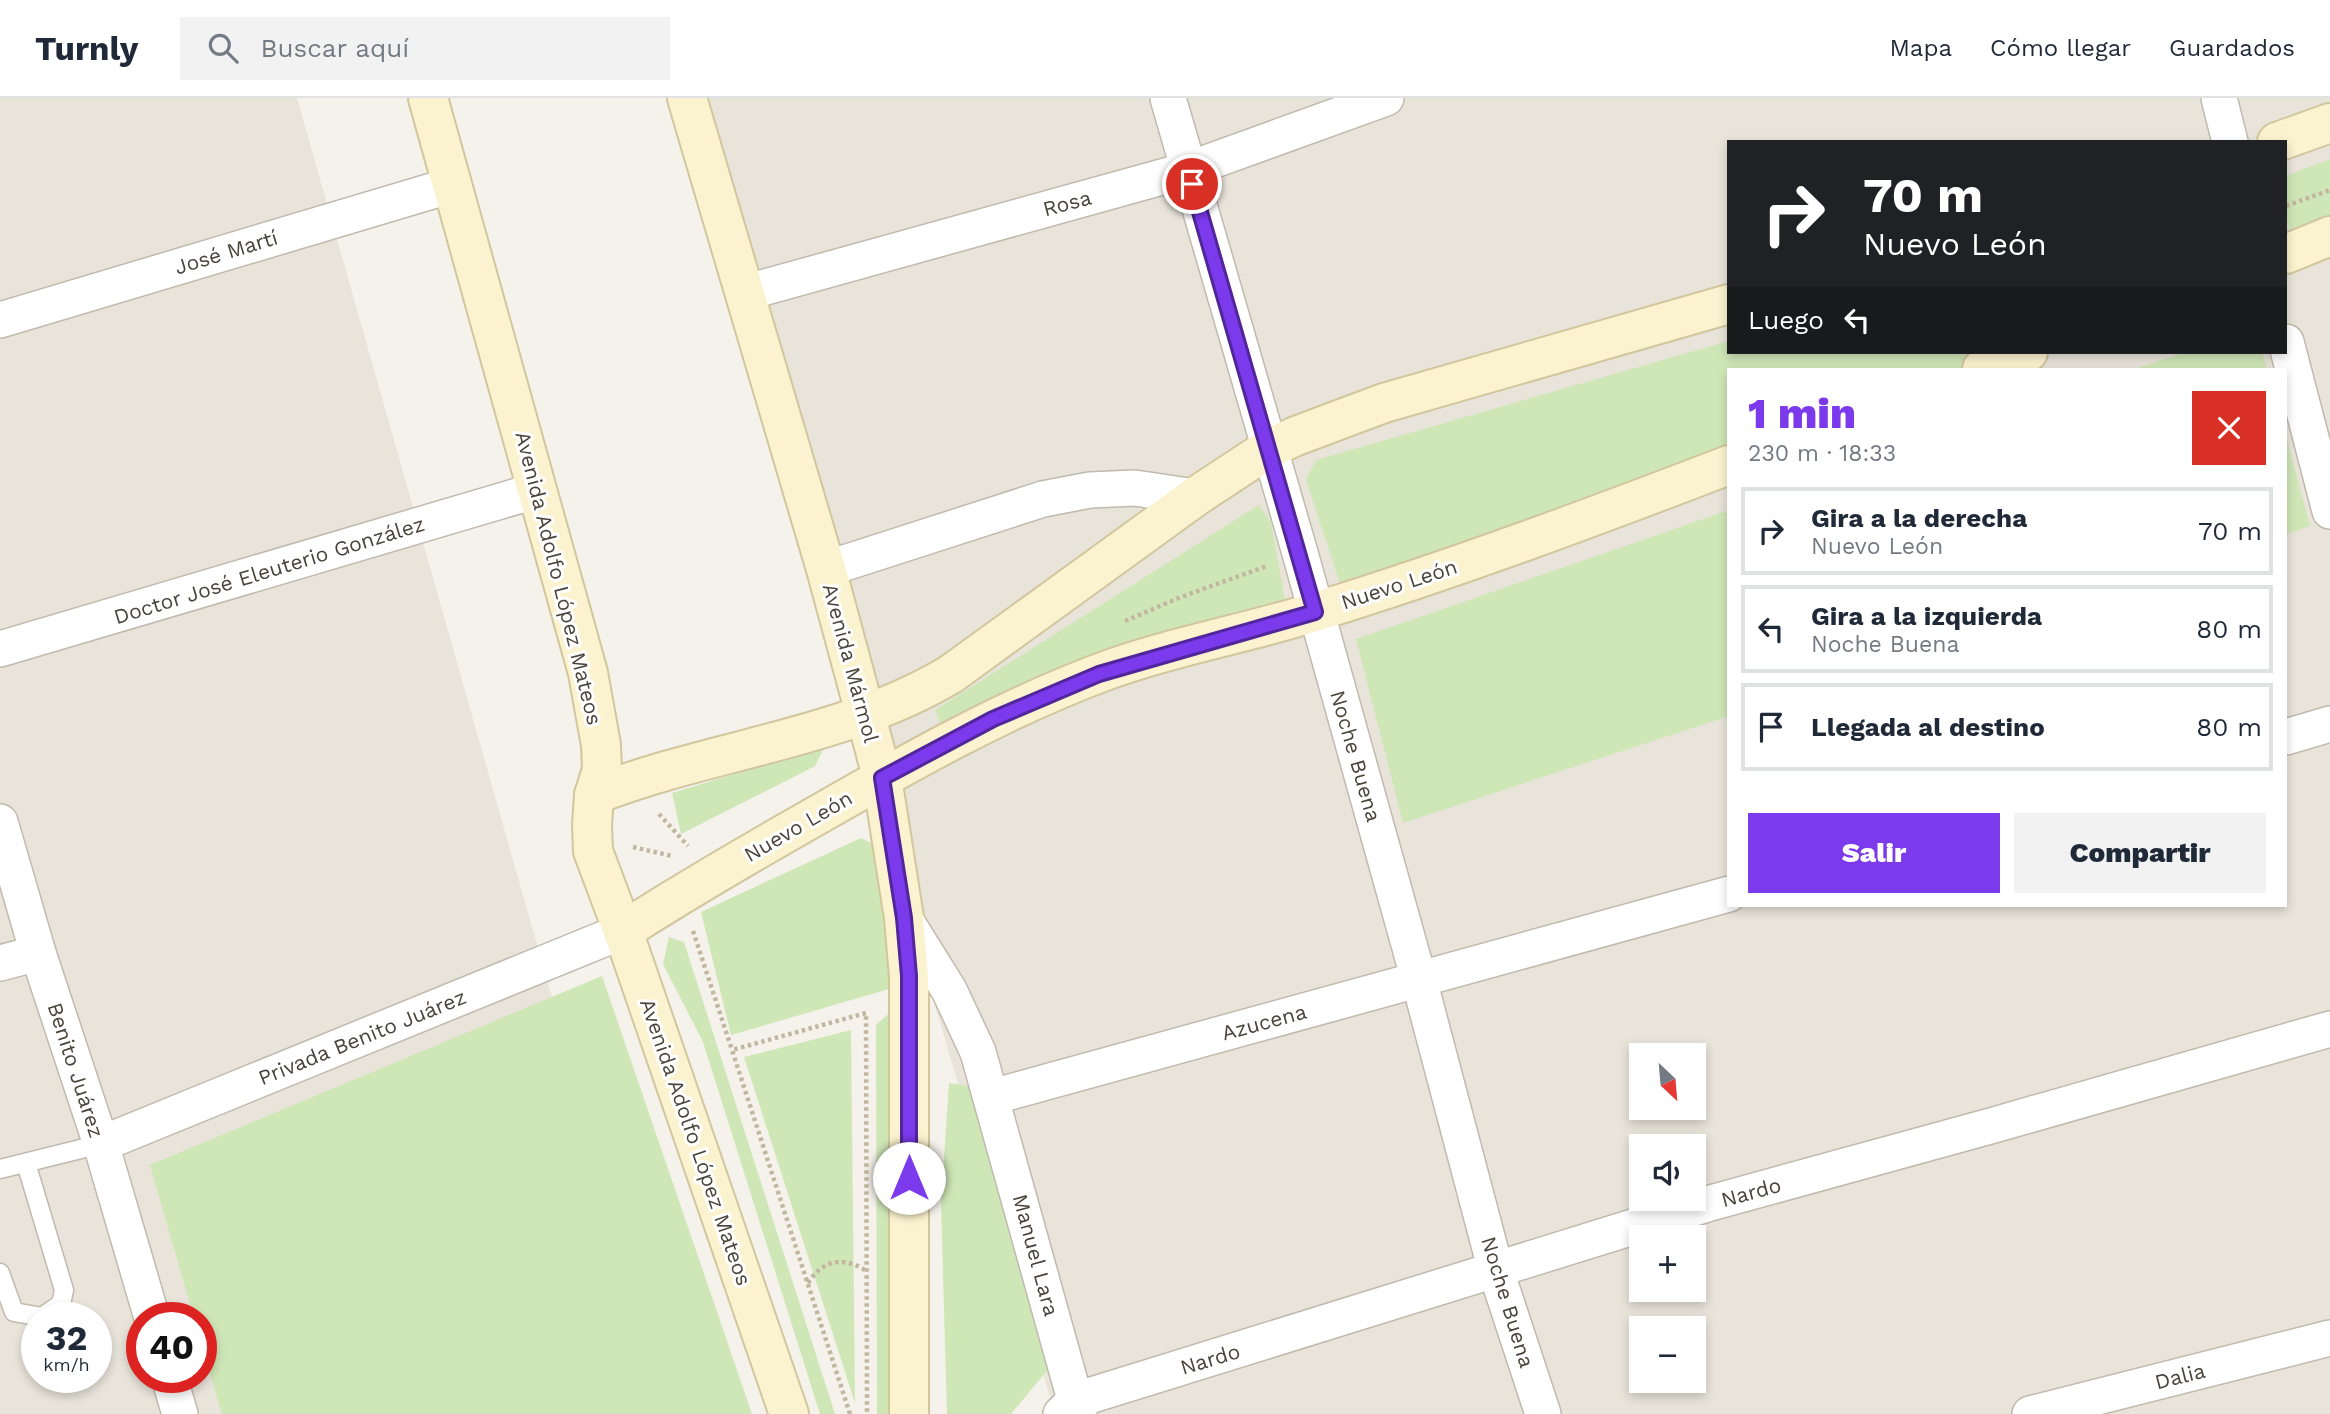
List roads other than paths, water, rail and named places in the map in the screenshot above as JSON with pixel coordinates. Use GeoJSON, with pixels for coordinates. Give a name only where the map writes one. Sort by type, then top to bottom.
{"type":"FeatureCollection","features":[{"type":"Feature","properties":{"kind":"street","name":"Avenida Adolfo López Mateos"},"geometry":{"type":"LineString","coordinates":[[428,98],[589,673],[601,745],[602,770],[594,795],[593,851],[789,1414]]}},
{"type":"Feature","properties":{"kind":"street","name":"Avenida Mármol"},"geometry":{"type":"LineString","coordinates":[[687,98],[826,569],[882,778],[904,918],[909,976],[909,1414]]}},
{"type":"Feature","properties":{"kind":"street","name":"Noche Buena"},"geometry":{"type":"LineString","coordinates":[[1168,98],[1419,980],[1496,1271],[1543,1414]]}},
{"type":"Feature","properties":{"kind":"street","name":"Rosa"},"geometry":{"type":"LineString","coordinates":[[744,293],[1187,170],[1385,98]]}},
{"type":"Feature","properties":{"kind":"street"},"geometry":{"type":"LineString","coordinates":[[2219,98],[2230,140]]}},
{"type":"Feature","properties":{"kind":"street"},"geometry":{"type":"LineString","coordinates":[[2283,140],[2330,123]]}},
{"type":"Feature","properties":{"kind":"street","name":"José Martí"},"geometry":{"type":"LineString","coordinates":[[0,320],[452,185]]}},
{"type":"Feature","properties":{"kind":"street"},"geometry":{"type":"LineString","coordinates":[[2287,254],[2330,236]]}},
{"type":"Feature","properties":{"kind":"street"},"geometry":{"type":"LineString","coordinates":[[594,795],[640,777],[866,715],[898,703],[951,674],[1195,497],[1268,449],[1317,426],[1384,403],[1727,305]]}},
{"type":"Feature","properties":{"kind":"street"},"geometry":{"type":"LineString","coordinates":[[2287,346],[2330,511]]}},
{"type":"Feature","properties":{"kind":"street"},"geometry":{"type":"LineString","coordinates":[[1985,368],[2023,354]]}},
{"type":"Feature","properties":{"kind":"street","name":"Nuevo León"},"geometry":{"type":"LineString","coordinates":[[623,931],[681,893],[882,778],[993,719],[1099,674],[1315,612],[1501,551],[1727,466]]}},
{"type":"Feature","properties":{"kind":"street"},"geometry":{"type":"LineString","coordinates":[[826,569],[1044,499],[1090,490],[1135,488],[1195,497]]}},
{"type":"Feature","properties":{"kind":"street","name":"Doctor José Eleuterio González"},"geometry":{"type":"LineString","coordinates":[[0,649],[538,490]]}},
{"type":"Feature","properties":{"kind":"street"},"geometry":{"type":"LineString","coordinates":[[2287,737],[2330,724]]}},
{"type":"Feature","properties":{"kind":"street","name":"Benito Juárez"},"geometry":{"type":"LineString","coordinates":[[0,822],[38,953],[101,1144],[147,1302]]}},
{"type":"Feature","properties":{"kind":"street","name":"Azucena"},"geometry":{"type":"LineString","coordinates":[[992,1097],[1727,895]]}},
{"type":"Feature","properties":{"kind":"street"},"geometry":{"type":"LineString","coordinates":[[904,918],[955,1002],[978,1052],[992,1097]]}},
{"type":"Feature","properties":{"kind":"street","name":"Privada Benito Juárez"},"geometry":{"type":"LineString","coordinates":[[101,1144],[623,931]]}},
{"type":"Feature","properties":{"kind":"street"},"geometry":{"type":"LineString","coordinates":[[0,963],[38,953]]}},
{"type":"Feature","properties":{"kind":"street","name":"Nardo"},"geometry":{"type":"LineString","coordinates":[[1072,1410],[1707,1204],[2330,1029]]}},
{"type":"Feature","properties":{"kind":"street","name":"Manuel Lara"},"geometry":{"type":"LineString","coordinates":[[992,1097],[1072,1410]]}},
{"type":"Feature","properties":{"kind":"street","name":"Dalia"},"geometry":{"type":"LineString","coordinates":[[2030,1414],[2330,1338]]}},
{"type":"Feature","properties":{"kind":"street"},"geometry":{"type":"LineString","coordinates":[[174,1393],[180,1414]]}},
{"type":"Feature","properties":{"kind":"lane"},"geometry":{"type":"LineString","coordinates":[[0,1169],[101,1144]]}},
{"type":"Feature","properties":{"kind":"lane"},"geometry":{"type":"LineString","coordinates":[[0,1273],[14,1312],[42,1317],[61,1304],[64,1290],[26,1163]]}}]}
